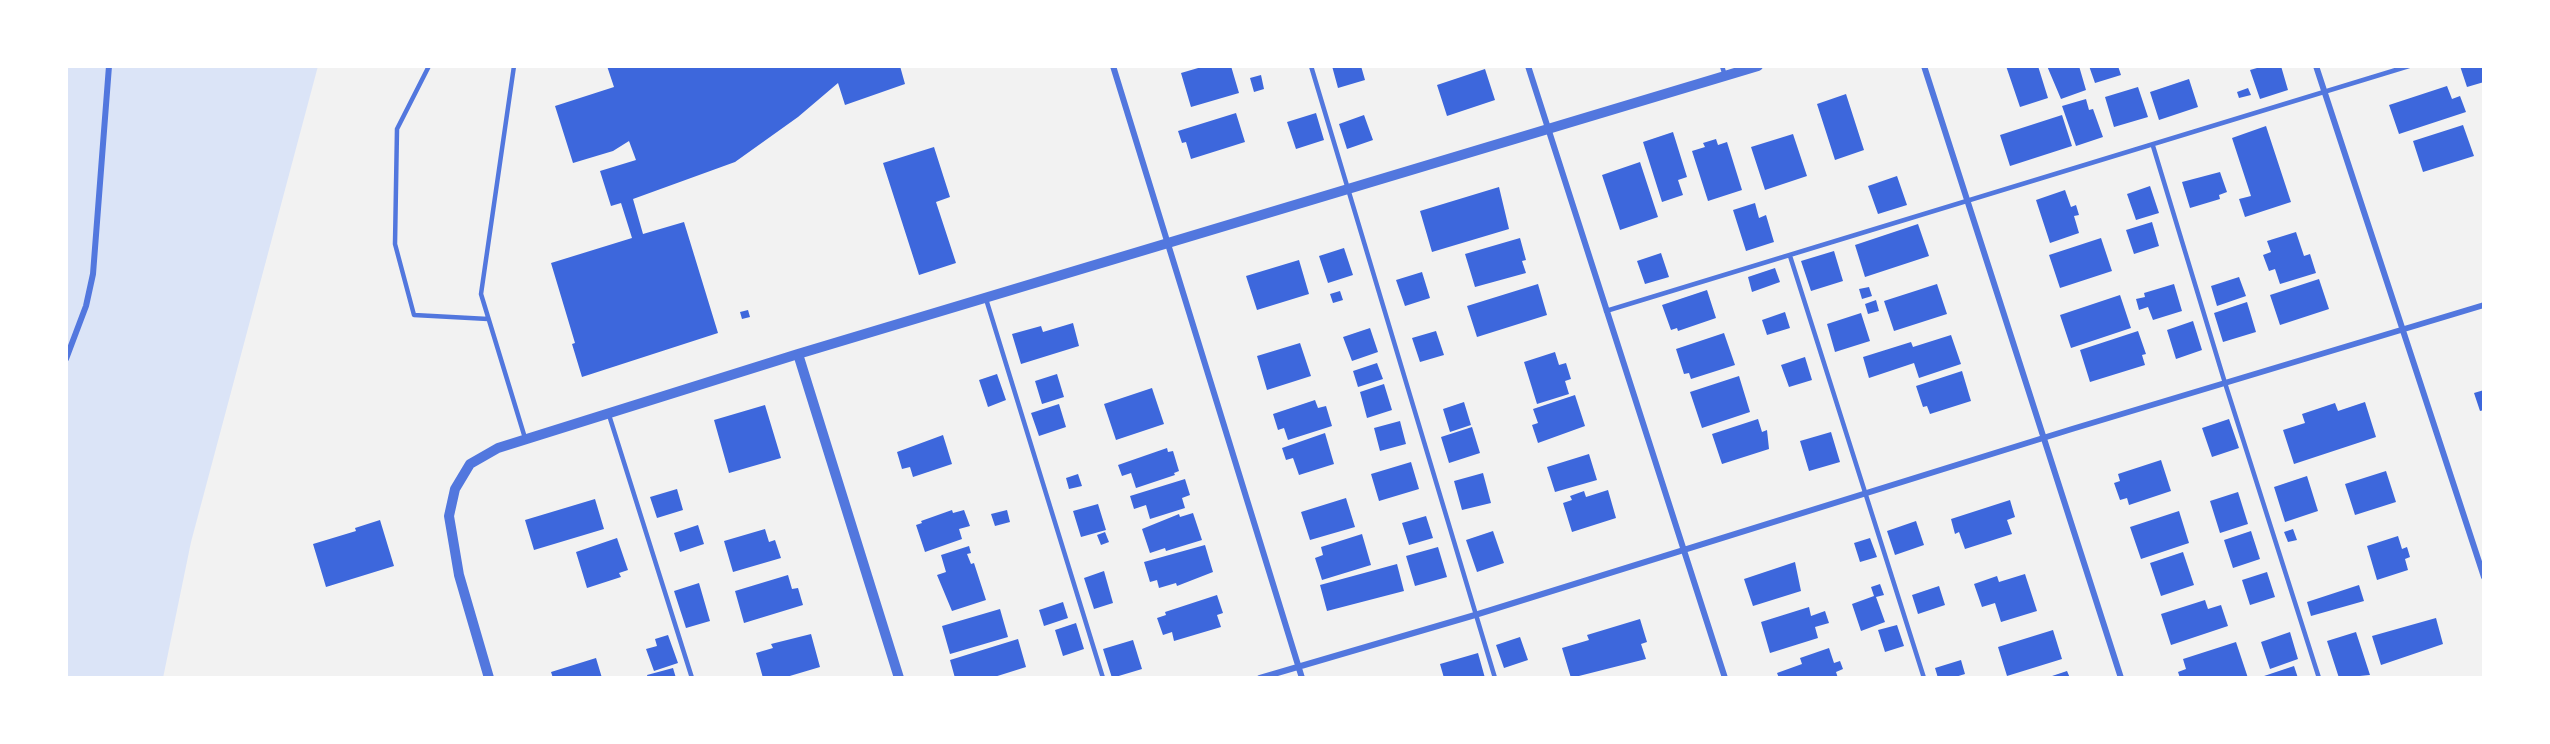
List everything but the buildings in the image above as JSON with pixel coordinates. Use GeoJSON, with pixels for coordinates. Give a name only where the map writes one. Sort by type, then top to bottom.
{"type":"FeatureCollection","features":[{"type":"Feature","properties":{"kind":"street"},"geometry":{"type":"LineString","coordinates":[[66,359],[86,306],[93,274],[109,66]]}},
{"type":"Feature","properties":{"kind":"street"},"geometry":{"type":"LineString","coordinates":[[1113,66],[1302,678]]}},
{"type":"Feature","properties":{"kind":"street"},"geometry":{"type":"LineString","coordinates":[[1528,66],[1725,678]]}},
{"type":"Feature","properties":{"kind":"street"},"geometry":{"type":"LineString","coordinates":[[489,678],[459,575],[449,516],[455,489],[470,464],[498,448],[798,354],[1548,130],[1723,71],[1758,66]]}},
{"type":"Feature","properties":{"kind":"street"},"geometry":{"type":"LineString","coordinates":[[1924,66],[2121,678]]}},
{"type":"Feature","properties":{"kind":"street"},"geometry":{"type":"LineString","coordinates":[[2316,66],[2484,577]]}},
{"type":"Feature","properties":{"kind":"street"},"geometry":{"type":"LineString","coordinates":[[1260,678],[1475,615],[1864,493],[2484,305]]}},
{"type":"Feature","properties":{"kind":"street"},"geometry":{"type":"LineString","coordinates":[[798,354],[899,678]]}},
{"type":"Feature","properties":{"kind":"lane"},"geometry":{"type":"LineString","coordinates":[[429,66],[397,129],[395,244],[414,315],[488,319]]}},
{"type":"Feature","properties":{"kind":"lane"},"geometry":{"type":"LineString","coordinates":[[514,66],[481,294],[525,438]]}},
{"type":"Feature","properties":{"kind":"lane"},"geometry":{"type":"LineString","coordinates":[[1311,66],[1495,678]]}},
{"type":"Feature","properties":{"kind":"lane"},"geometry":{"type":"LineString","coordinates":[[1606,311],[2153,146],[2409,66]]}},
{"type":"Feature","properties":{"kind":"lane"},"geometry":{"type":"LineString","coordinates":[[2153,146],[2225,383],[2319,678]]}},
{"type":"Feature","properties":{"kind":"lane"},"geometry":{"type":"LineString","coordinates":[[1790,256],[1924,678]]}},
{"type":"Feature","properties":{"kind":"lane"},"geometry":{"type":"LineString","coordinates":[[986,299],[1103,678]]}},
{"type":"Feature","properties":{"kind":"lane"},"geometry":{"type":"LineString","coordinates":[[608,413],[692,678]]}},
{"type":"Feature","properties":{"kind":"shaded area"},"geometry":{"type":"Polygon","coordinates":[[[66,66],[318,66],[191,542],[163,678],[66,678],[66,66]]]}}]}
